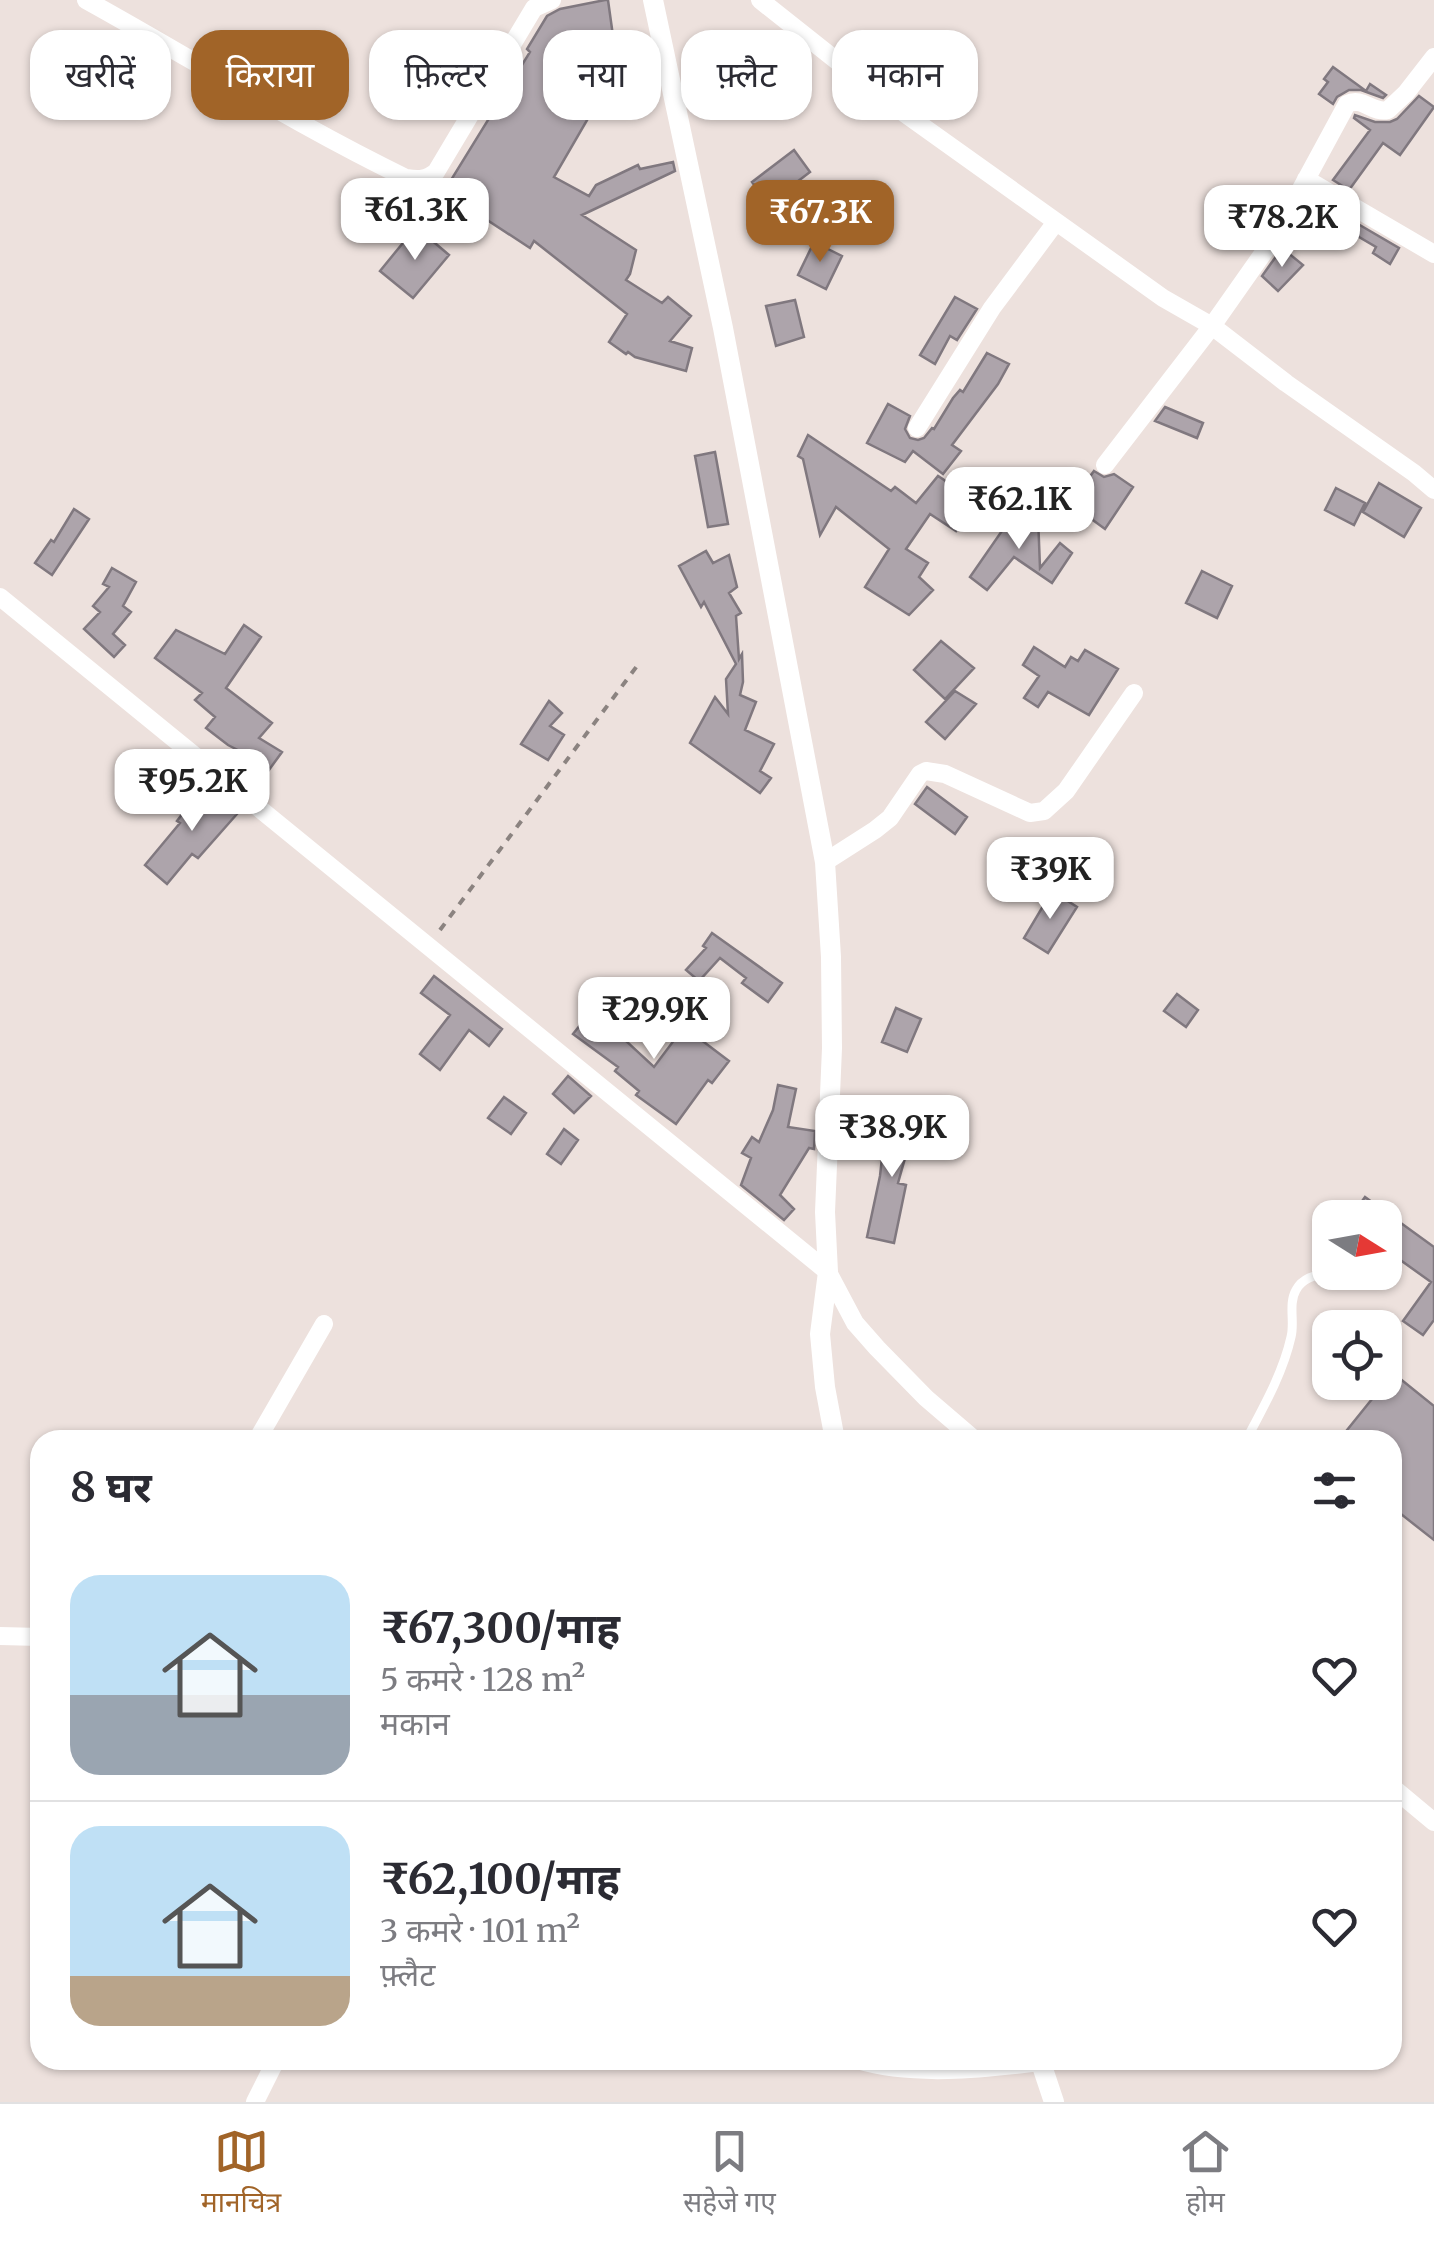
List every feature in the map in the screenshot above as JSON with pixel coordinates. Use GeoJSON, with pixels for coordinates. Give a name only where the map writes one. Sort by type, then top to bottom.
{"type":"FeatureCollection","features":[{"type":"Feature","properties":{"kind":"street"},"geometry":{"type":"LineString","coordinates":[[86,0],[300,124],[406,178],[418,180],[436,172],[534,8],[552,0]]}},
{"type":"Feature","properties":{"kind":"street"},"geometry":{"type":"LineString","coordinates":[[653,0],[722,328],[825,862],[832,1048],[825,1212],[828,1272],[820,1334],[833,1430]]}},
{"type":"Feature","properties":{"kind":"street"},"geometry":{"type":"LineString","coordinates":[[760,0],[890,103],[1163,298],[1212,326],[1434,490]]}},
{"type":"Feature","properties":{"kind":"street"},"geometry":{"type":"LineString","coordinates":[[1105,464],[1212,326],[1276,235],[1347,104],[1360,102],[1375,110],[1388,110],[1434,58]]}},
{"type":"Feature","properties":{"kind":"street"},"geometry":{"type":"LineString","coordinates":[[1306,179],[1434,254]]}},
{"type":"Feature","properties":{"kind":"street"},"geometry":{"type":"LineString","coordinates":[[917,428],[992,308],[1056,222]]}},
{"type":"Feature","properties":{"kind":"street"},"geometry":{"type":"LineString","coordinates":[[0,597],[828,1272],[866,1336],[963,1430]]}},
{"type":"Feature","properties":{"kind":"street"},"geometry":{"type":"LineString","coordinates":[[825,862],[890,818],[926,771],[945,774],[1030,813],[1044,811],[1066,792],[1134,693]]}},
{"type":"Feature","properties":{"kind":"street"},"geometry":{"type":"LineString","coordinates":[[263,1430],[324,1324]]}},
{"type":"Feature","properties":{"kind":"street"},"geometry":{"type":"LineString","coordinates":[[0,1636],[30,1636]]}},
{"type":"Feature","properties":{"kind":"street"},"geometry":{"type":"LineString","coordinates":[[1402,1796],[1434,1822]]}},
{"type":"Feature","properties":{"kind":"street"},"geometry":{"type":"LineString","coordinates":[[255,2102],[270,2070]]}},
{"type":"Feature","properties":{"kind":"street"},"geometry":{"type":"LineString","coordinates":[[1043,2070],[1054,2102]]}},
{"type":"Feature","properties":{"kind":"lane"},"geometry":{"type":"LineString","coordinates":[[1251,1430],[1290,1342],[1297,1288],[1312,1276]]}},
{"type":"Feature","properties":{"kind":"path"},"geometry":{"type":"LineString","coordinates":[[428,946],[637,666]]}},
{"type":"Feature","properties":{"kind":"building"},"geometry":{"type":"Polygon","coordinates":[[[608,0],[612,30],[543,30],[543,120],[587,120],[554,177],[589,196],[596,185],[638,165],[640,169],[673,162],[675,171],[582,215],[636,250],[626,280],[662,303],[668,297],[691,316],[670,341],[692,348],[686,371],[626,354],[609,342],[627,314],[534,241],[530,248],[469,208],[477,195],[451,180],[488,120],[523,120],[523,63],[530,52],[527,49],[547,16],[560,9],[608,0]]]}},
{"type":"Feature","properties":{"kind":"building"},"geometry":{"type":"Polygon","coordinates":[[[1333,67],[1366,91],[1370,84],[1386,95],[1383,98],[1349,90],[1333,104],[1319,94],[1333,67]]]}},
{"type":"Feature","properties":{"kind":"building"},"geometry":{"type":"Polygon","coordinates":[[[1419,96],[1434,107],[1400,155],[1383,143],[1349,190],[1333,180],[1370,130],[1355,115],[1390,122],[1419,96]]]}},
{"type":"Feature","properties":{"kind":"building"},"geometry":{"type":"Polygon","coordinates":[[[794,150],[810,172],[768,204],[752,182],[794,150]]]}},
{"type":"Feature","properties":{"kind":"building"},"geometry":{"type":"Polygon","coordinates":[[[773,203],[785,221],[761,239],[748,221],[773,203]]]}},
{"type":"Feature","properties":{"kind":"building"},"geometry":{"type":"Polygon","coordinates":[[[1346,217],[1399,248],[1390,264],[1373,253],[1376,247],[1341,226],[1346,217]]]}},
{"type":"Feature","properties":{"kind":"building"},"geometry":{"type":"Polygon","coordinates":[[[416,227],[449,255],[413,298],[380,271],[416,227]]]}},
{"type":"Feature","properties":{"kind":"building"},"geometry":{"type":"Polygon","coordinates":[[[814,242],[842,256],[826,289],[798,275],[814,242]]]}},
{"type":"Feature","properties":{"kind":"building"},"geometry":{"type":"Polygon","coordinates":[[[1282,248],[1303,265],[1278,291],[1262,276],[1282,248]]]}},
{"type":"Feature","properties":{"kind":"building"},"geometry":{"type":"Polygon","coordinates":[[[955,297],[977,309],[957,340],[950,336],[935,364],[920,355],[955,297]]]}},
{"type":"Feature","properties":{"kind":"building"},"geometry":{"type":"Polygon","coordinates":[[[795,300],[804,337],[776,346],[766,306],[795,300]]]}},
{"type":"Feature","properties":{"kind":"building"},"geometry":{"type":"Polygon","coordinates":[[[987,353],[1009,364],[952,445],[961,451],[943,474],[913,451],[905,462],[867,443],[888,404],[910,416],[905,429],[910,438],[924,438],[953,398],[960,390],[963,392],[987,353]]]}},
{"type":"Feature","properties":{"kind":"building"},"geometry":{"type":"Polygon","coordinates":[[[1165,407],[1203,423],[1197,438],[1155,421],[1165,407]]]}},
{"type":"Feature","properties":{"kind":"building"},"geometry":{"type":"Polygon","coordinates":[[[808,435],[891,491],[895,487],[916,503],[938,476],[976,501],[956,531],[930,514],[906,549],[928,563],[919,577],[933,590],[909,615],[865,587],[889,549],[836,507],[820,535],[803,459],[798,456],[808,435]]]}},
{"type":"Feature","properties":{"kind":"building"},"geometry":{"type":"Polygon","coordinates":[[[715,452],[728,524],[708,527],[695,456],[715,452]]]}},
{"type":"Feature","properties":{"kind":"building"},"geometry":{"type":"Polygon","coordinates":[[[1094,471],[1104,477],[1114,474],[1133,487],[1105,529],[1070,502],[1079,485],[1082,487],[1094,471]]]}},
{"type":"Feature","properties":{"kind":"building"},"geometry":{"type":"Polygon","coordinates":[[[1379,483],[1421,508],[1404,537],[1363,512],[1379,483]]]}},
{"type":"Feature","properties":{"kind":"building"},"geometry":{"type":"Polygon","coordinates":[[[1336,488],[1365,503],[1354,525],[1325,510],[1336,488]]]}},
{"type":"Feature","properties":{"kind":"building"},"geometry":{"type":"Polygon","coordinates":[[[74,509],[89,519],[52,575],[35,563],[51,540],[54,542],[74,509]]]}},
{"type":"Feature","properties":{"kind":"building"},"geometry":{"type":"Polygon","coordinates":[[[1038,516],[1040,568],[1060,543],[1072,553],[1052,583],[1014,557],[987,590],[970,577],[1004,528],[988,519],[1038,516]]]}},
{"type":"Feature","properties":{"kind":"building"},"geometry":{"type":"Polygon","coordinates":[[[706,551],[713,563],[729,555],[737,587],[729,593],[741,613],[736,616],[739,659],[742,654],[740,695],[756,702],[745,730],[774,744],[760,771],[771,778],[760,793],[690,743],[715,697],[728,714],[726,679],[736,664],[704,602],[701,607],[679,566],[706,551]]]}},
{"type":"Feature","properties":{"kind":"building"},"geometry":{"type":"Polygon","coordinates":[[[112,568],[136,582],[123,606],[131,612],[113,634],[125,645],[114,657],[84,629],[100,612],[93,606],[109,587],[103,584],[112,568]]]}},
{"type":"Feature","properties":{"kind":"building"},"geometry":{"type":"Polygon","coordinates":[[[1202,571],[1232,586],[1217,618],[1186,603],[1202,571]]]}},
{"type":"Feature","properties":{"kind":"building"},"geometry":{"type":"Polygon","coordinates":[[[244,625],[261,637],[226,688],[272,723],[259,738],[282,752],[258,785],[242,774],[253,758],[206,728],[215,717],[195,700],[202,693],[155,658],[176,630],[225,654],[244,625]]]}},
{"type":"Feature","properties":{"kind":"building"},"geometry":{"type":"Polygon","coordinates":[[[941,641],[974,668],[945,699],[914,670],[941,641]]]}},
{"type":"Feature","properties":{"kind":"building"},"geometry":{"type":"Polygon","coordinates":[[[1034,647],[1065,667],[1071,657],[1078,661],[1085,650],[1118,669],[1089,715],[1048,692],[1038,707],[1024,698],[1039,676],[1023,665],[1034,647]]]}},
{"type":"Feature","properties":{"kind":"building"},"geometry":{"type":"Polygon","coordinates":[[[955,691],[976,704],[945,739],[926,722],[955,691]]]}},
{"type":"Feature","properties":{"kind":"building"},"geometry":{"type":"Polygon","coordinates":[[[549,701],[562,713],[550,726],[564,735],[548,760],[521,744],[549,701]]]}},
{"type":"Feature","properties":{"kind":"building"},"geometry":{"type":"Polygon","coordinates":[[[204,786],[237,814],[198,858],[192,854],[167,884],[145,865],[204,786]]]}},
{"type":"Feature","properties":{"kind":"building"},"geometry":{"type":"Polygon","coordinates":[[[927,787],[967,817],[955,834],[915,804],[927,787]]]}},
{"type":"Feature","properties":{"kind":"building"},"geometry":{"type":"Polygon","coordinates":[[[1052,891],[1077,907],[1048,953],[1024,938],[1052,891]]]}},
{"type":"Feature","properties":{"kind":"building"},"geometry":{"type":"Polygon","coordinates":[[[712,933],[782,983],[768,1002],[742,983],[746,978],[720,958],[699,981],[686,970],[706,948],[703,946],[712,933]]]}},
{"type":"Feature","properties":{"kind":"building"},"geometry":{"type":"Polygon","coordinates":[[[434,976],[502,1029],[489,1046],[469,1030],[440,1070],[420,1054],[450,1015],[421,993],[434,976]]]}},
{"type":"Feature","properties":{"kind":"building"},"geometry":{"type":"Polygon","coordinates":[[[1177,994],[1198,1010],[1186,1027],[1164,1011],[1177,994]]]}},
{"type":"Feature","properties":{"kind":"building"},"geometry":{"type":"Polygon","coordinates":[[[604,995],[626,1013],[613,1029],[654,1067],[684,1027],[729,1061],[712,1083],[708,1080],[676,1124],[636,1095],[639,1091],[615,1071],[618,1067],[573,1034],[604,995]]]}},
{"type":"Feature","properties":{"kind":"building"},"geometry":{"type":"Polygon","coordinates":[[[896,1008],[921,1019],[907,1052],[882,1042],[896,1008]]]}},
{"type":"Feature","properties":{"kind":"building"},"geometry":{"type":"Polygon","coordinates":[[[568,1076],[591,1096],[574,1113],[553,1094],[568,1076]]]}},
{"type":"Feature","properties":{"kind":"building"},"geometry":{"type":"Polygon","coordinates":[[[778,1085],[796,1089],[788,1127],[815,1131],[814,1149],[809,1148],[780,1195],[794,1209],[784,1220],[741,1185],[751,1158],[742,1153],[752,1137],[759,1142],[773,1110],[778,1085]]]}},
{"type":"Feature","properties":{"kind":"building"},"geometry":{"type":"Polygon","coordinates":[[[504,1097],[526,1113],[511,1134],[488,1118],[504,1097]]]}},
{"type":"Feature","properties":{"kind":"building"},"geometry":{"type":"Polygon","coordinates":[[[896,1110],[917,1116],[898,1183],[906,1185],[894,1243],[867,1237],[883,1149],[896,1110]]]}},
{"type":"Feature","properties":{"kind":"building"},"geometry":{"type":"Polygon","coordinates":[[[564,1129],[578,1140],[561,1164],[547,1154],[564,1129]]]}},
{"type":"Feature","properties":{"kind":"building"},"geometry":{"type":"Polygon","coordinates":[[[1402,1224],[1434,1247],[1434,1320],[1423,1335],[1403,1321],[1431,1282],[1402,1261],[1402,1224]]]}},
{"type":"Feature","properties":{"kind":"building"},"geometry":{"type":"Polygon","coordinates":[[[1402,1380],[1434,1406],[1434,1540],[1402,1515],[1402,1430],[1347,1430],[1371,1400],[1402,1400],[1402,1380]]]}}]}
